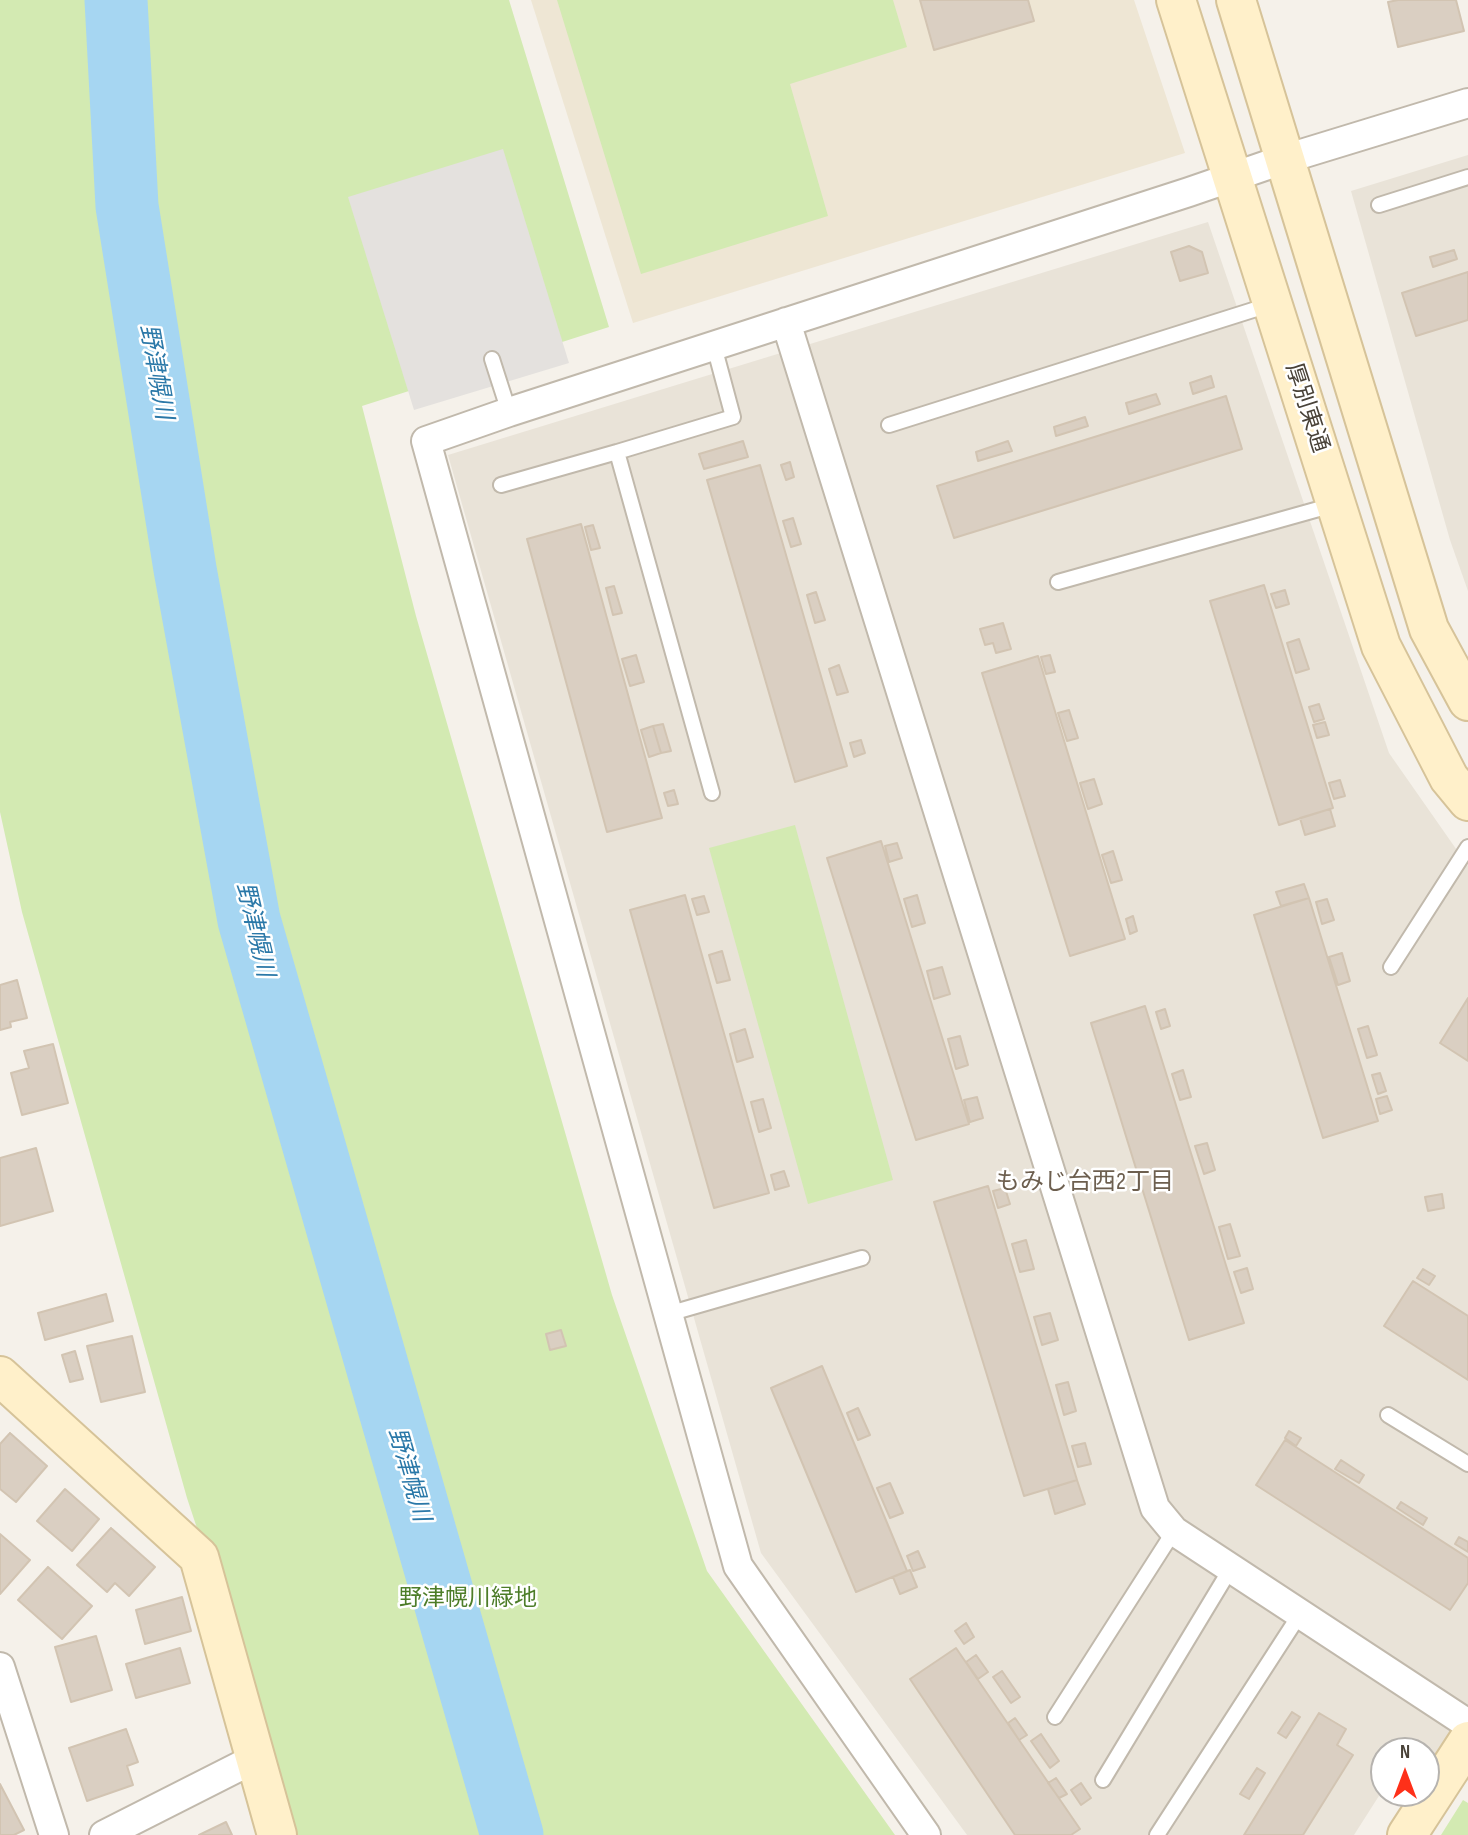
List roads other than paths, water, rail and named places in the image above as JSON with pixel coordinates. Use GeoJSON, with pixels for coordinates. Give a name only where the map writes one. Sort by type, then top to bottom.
{"type":"FeatureCollection","features":[{"type":"Feature","properties":{"kind":"street","name":"厚別東通"},"geometry":{"type":"LineString","coordinates":[[1176,0],[1381,646],[1449,778],[1468,801]]}},
{"type":"Feature","properties":{"kind":"street"},"geometry":{"type":"LineString","coordinates":[[1236,0],[1429,629],[1468,701]]}},
{"type":"Feature","properties":{"kind":"street"},"geometry":{"type":"LineString","coordinates":[[926,1835],[738,1566],[426,441],[1285,159],[1468,104]]}},
{"type":"Feature","properties":{"kind":"street"},"geometry":{"type":"LineString","coordinates":[[786,322],[1155,1508],[1174,1531],[1300,1614],[1466,1745],[1407,1835]]}},
{"type":"Feature","properties":{"kind":"street"},"geometry":{"type":"LineString","coordinates":[[0,1376],[199,1557],[277,1835]]}},
{"type":"Feature","properties":{"kind":"street"},"geometry":{"type":"LineString","coordinates":[[0,1667],[54,1835]]}},
{"type":"Feature","properties":{"kind":"street"},"geometry":{"type":"LineString","coordinates":[[104,1835],[257,1758]]}},
{"type":"Feature","properties":{"kind":"lane"},"geometry":{"type":"LineString","coordinates":[[1379,205],[1468,177]]}},
{"type":"Feature","properties":{"kind":"lane"},"geometry":{"type":"LineString","coordinates":[[889,425],[1273,304]]}},
{"type":"Feature","properties":{"kind":"lane"},"geometry":{"type":"LineString","coordinates":[[501,485],[733,417],[714,346]]}},
{"type":"Feature","properties":{"kind":"lane"},"geometry":{"type":"LineString","coordinates":[[492,359],[509,412]]}},
{"type":"Feature","properties":{"kind":"lane"},"geometry":{"type":"LineString","coordinates":[[617,452],[712,793]]}},
{"type":"Feature","properties":{"kind":"lane"},"geometry":{"type":"LineString","coordinates":[[1058,582],[1336,504]]}},
{"type":"Feature","properties":{"kind":"lane"},"geometry":{"type":"LineString","coordinates":[[1391,967],[1468,848]]}},
{"type":"Feature","properties":{"kind":"lane"},"geometry":{"type":"LineString","coordinates":[[668,1314],[862,1258]]}},
{"type":"Feature","properties":{"kind":"lane"},"geometry":{"type":"LineString","coordinates":[[1388,1415],[1468,1464]]}},
{"type":"Feature","properties":{"kind":"lane"},"geometry":{"type":"LineString","coordinates":[[1055,1717],[1174,1531]]}},
{"type":"Feature","properties":{"kind":"lane"},"geometry":{"type":"LineString","coordinates":[[1103,1780],[1230,1568]]}},
{"type":"Feature","properties":{"kind":"lane"},"geometry":{"type":"LineString","coordinates":[[1157,1835],[1300,1614]]}},
{"type":"Feature","properties":{"kind":"waterway","name":"野津幌川"},"geometry":{"type":"LineString","coordinates":[[116,0],[127,206],[185,569],[249,920],[512,1835]]}},
{"type":"Feature","properties":{"kind":"district","name":"もみじ台西2丁目"},"geometry":{"type":"Point","coordinates":[1085,1183]}},
{"type":"Feature","properties":{"kind":"park label","name":"野津幌川緑地"},"geometry":{"type":"Point","coordinates":[468,1599]}}]}
